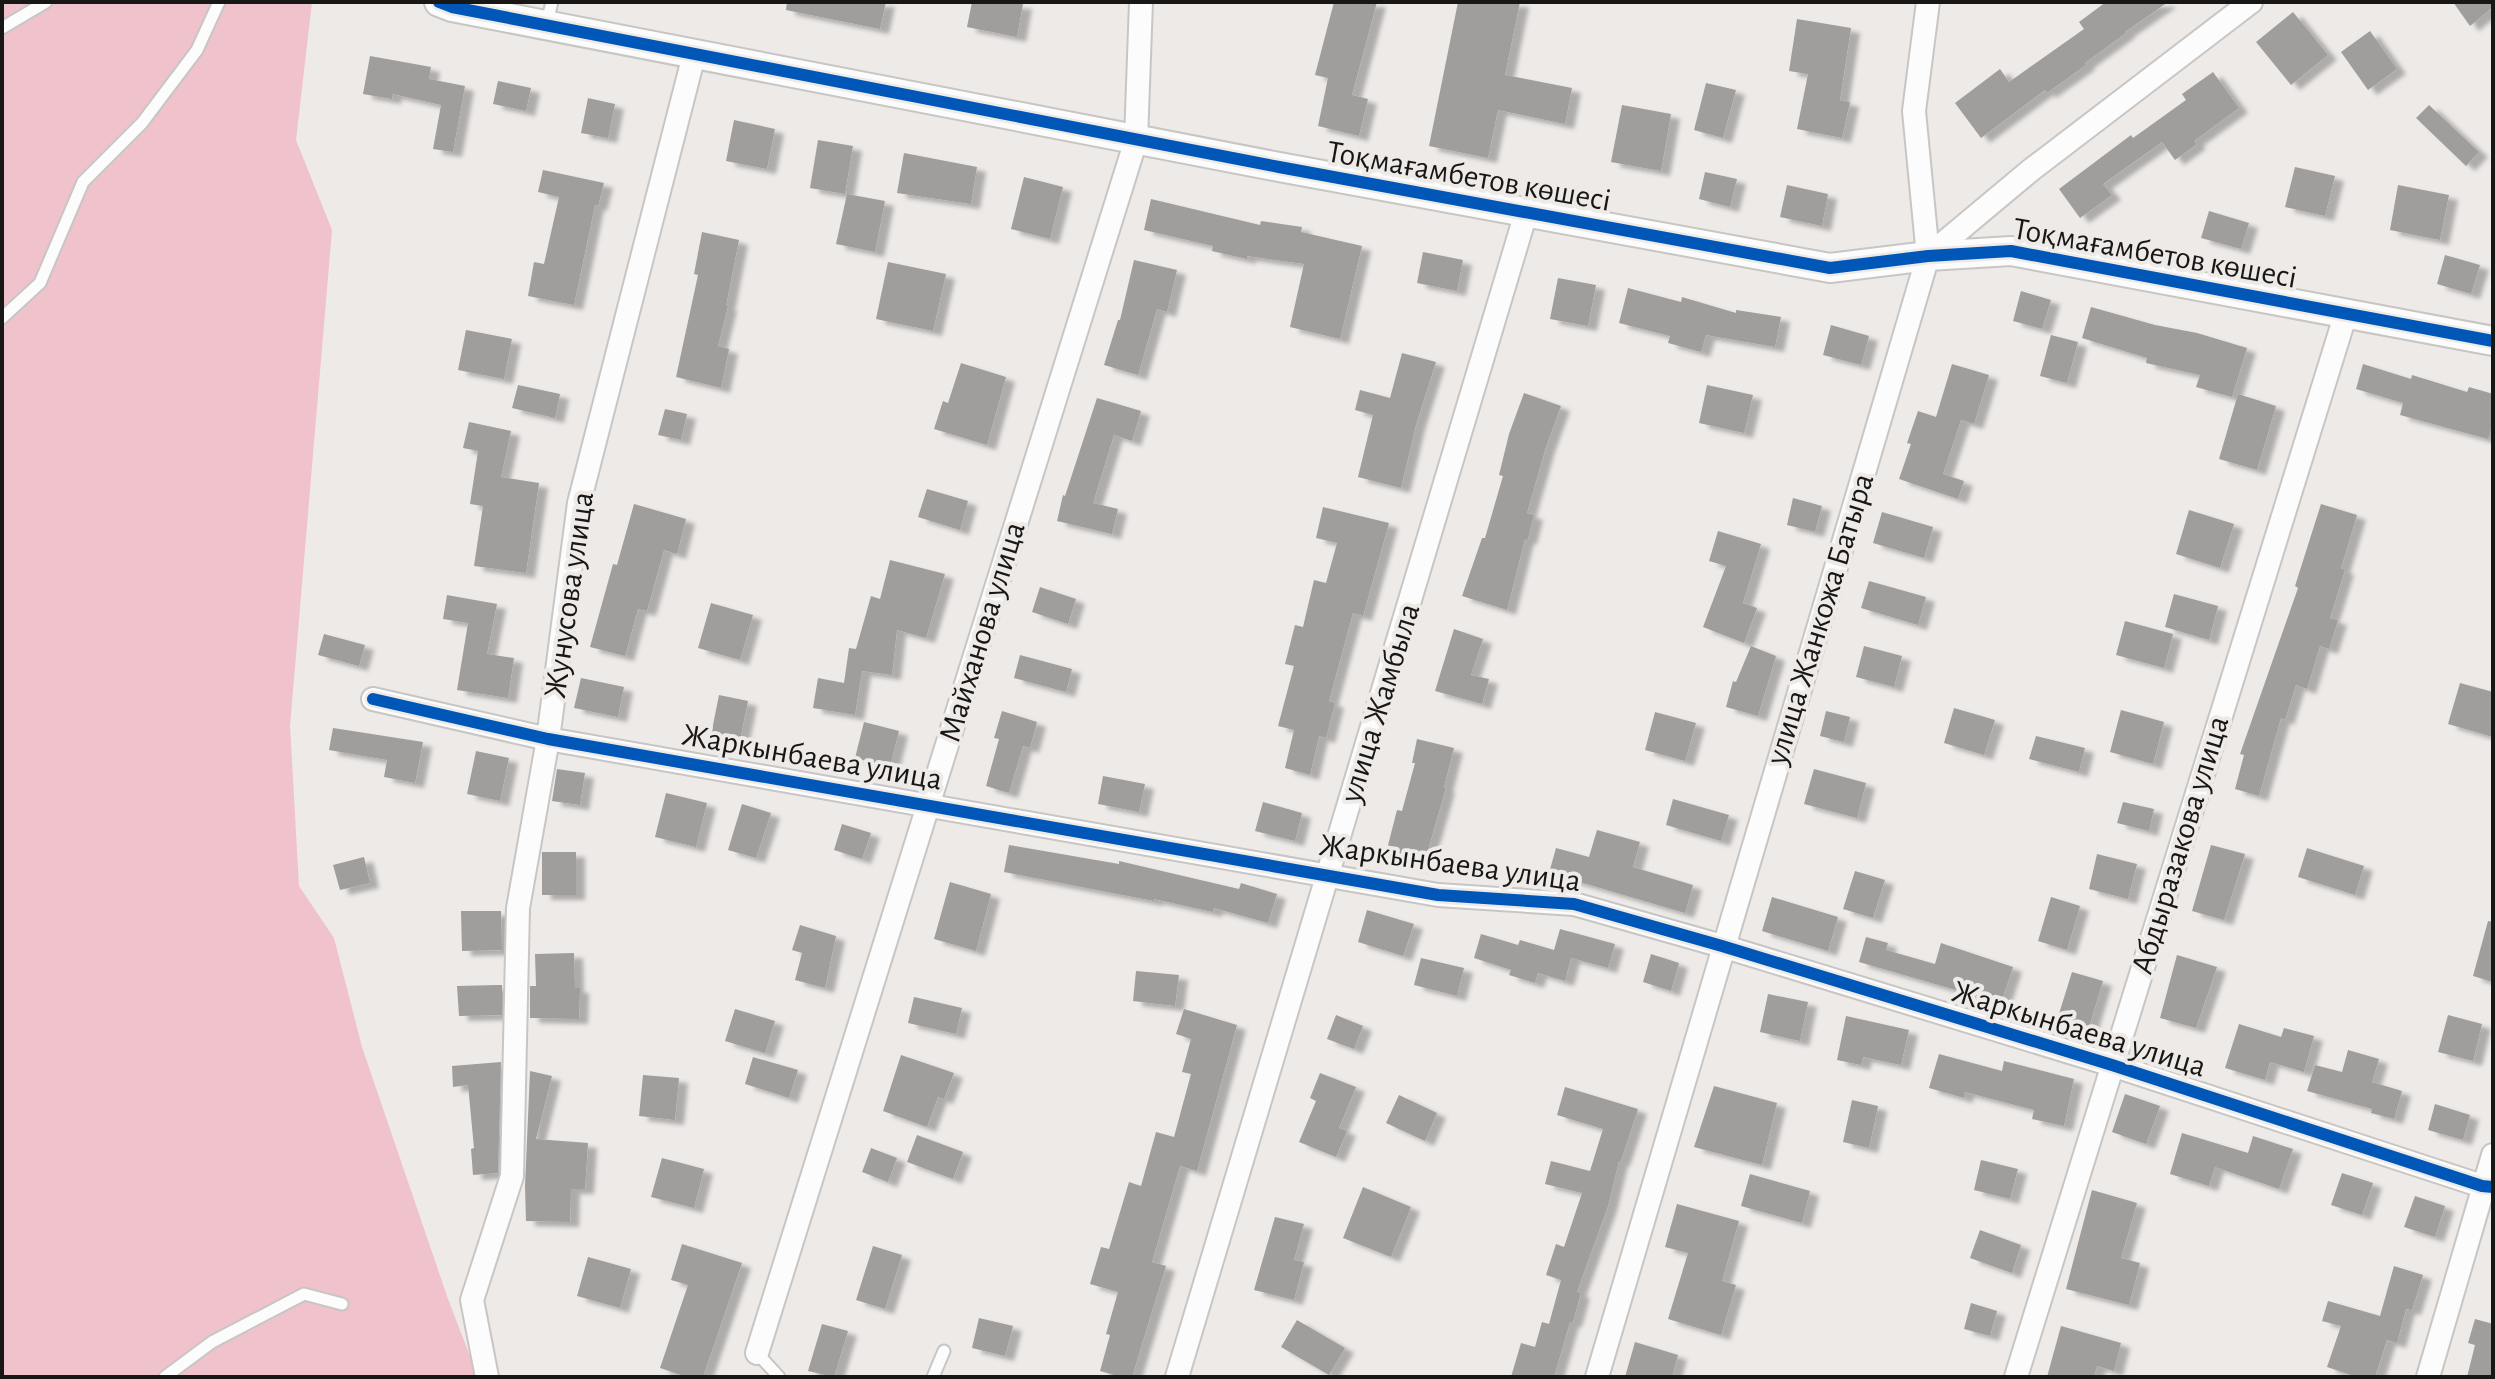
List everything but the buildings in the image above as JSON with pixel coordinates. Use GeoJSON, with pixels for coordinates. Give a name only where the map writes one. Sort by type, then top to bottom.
{"type":"FeatureCollection","features":[{"type":"Feature","properties":{"kind":"street","name":"Тоқмағамбетов көшесі"},"geometry":{"type":"LineString","coordinates":[[439,2],[452,7],[549,14],[694,55],[1830,268],[1928,256],[2011,251],[2493,341]]}},
{"type":"Feature","properties":{"kind":"street","name":"Майханова улица"},"geometry":{"type":"LineString","coordinates":[[757,1353],[1136,140],[1141,2]]}},
{"type":"Feature","properties":{"kind":"street"},"geometry":{"type":"LineString","coordinates":[[1928,2],[1914,111],[1928,256]]}},
{"type":"Feature","properties":{"kind":"street"},"geometry":{"type":"LineString","coordinates":[[1928,256],[2031,170],[2251,2]]}},
{"type":"Feature","properties":{"kind":"street","name":"Жунусова улица"},"geometry":{"type":"LineString","coordinates":[[487,1377],[472,1300],[512,1176],[518,908],[548,739],[579,503],[694,55]]}},
{"type":"Feature","properties":{"kind":"street","name":"улица Жамбыла"},"geometry":{"type":"LineString","coordinates":[[1177,1377],[1526,213]]}},
{"type":"Feature","properties":{"kind":"street","name":"улица Жанкожа Батыра"},"geometry":{"type":"LineString","coordinates":[[1597,1377],[1928,256]]}},
{"type":"Feature","properties":{"kind":"street","name":"Абдыразакова улица"},"geometry":{"type":"LineString","coordinates":[[2016,1377],[2346,313]]}},
{"type":"Feature","properties":{"kind":"street","name":"Жаркынбаева улица"},"geometry":{"type":"LineString","coordinates":[[373,699],[548,739],[929,803],[1438,895],[1574,904],[2112,1065],[2488,1187]]}},
{"type":"Feature","properties":{"kind":"street"},"geometry":{"type":"LineString","coordinates":[[2428,1377],[2488,1187],[2493,1155]]}},
{"type":"Feature","properties":{"kind":"lane"},"geometry":{"type":"LineString","coordinates":[[2,28],[46,2]]}},
{"type":"Feature","properties":{"kind":"lane"},"geometry":{"type":"LineString","coordinates":[[2,318],[40,283],[83,182],[142,123],[197,50],[219,2]]}},
{"type":"Feature","properties":{"kind":"lane"},"geometry":{"type":"LineString","coordinates":[[165,1377],[212,1342],[304,1294],[342,1304]]}},
{"type":"Feature","properties":{"kind":"lane"},"geometry":{"type":"LineString","coordinates":[[933,1377],[944,1351]]}},
{"type":"Feature","properties":{"kind":"lane"},"geometry":{"type":"LineString","coordinates":[[757,1353],[779,1377]]}},
{"type":"Feature","properties":{"kind":"shaded area"},"geometry":{"type":"Polygon","coordinates":[[[2,2],[312,2],[296,140],[332,230],[290,726],[299,886],[334,938],[362,1047],[448,1299],[478,1377],[2,1377],[2,2]]]}},
{"type":"Feature","properties":{"kind":"cycle path"},"geometry":{"type":"LineString","coordinates":[[439,2],[452,7],[1279,167],[1830,268],[1928,256],[2011,251],[2493,341]]}},
{"type":"Feature","properties":{"kind":"cycle path"},"geometry":{"type":"LineString","coordinates":[[373,699],[548,739],[1438,895],[1574,904],[2112,1065],[2482,1186],[2493,1187]]}}]}
